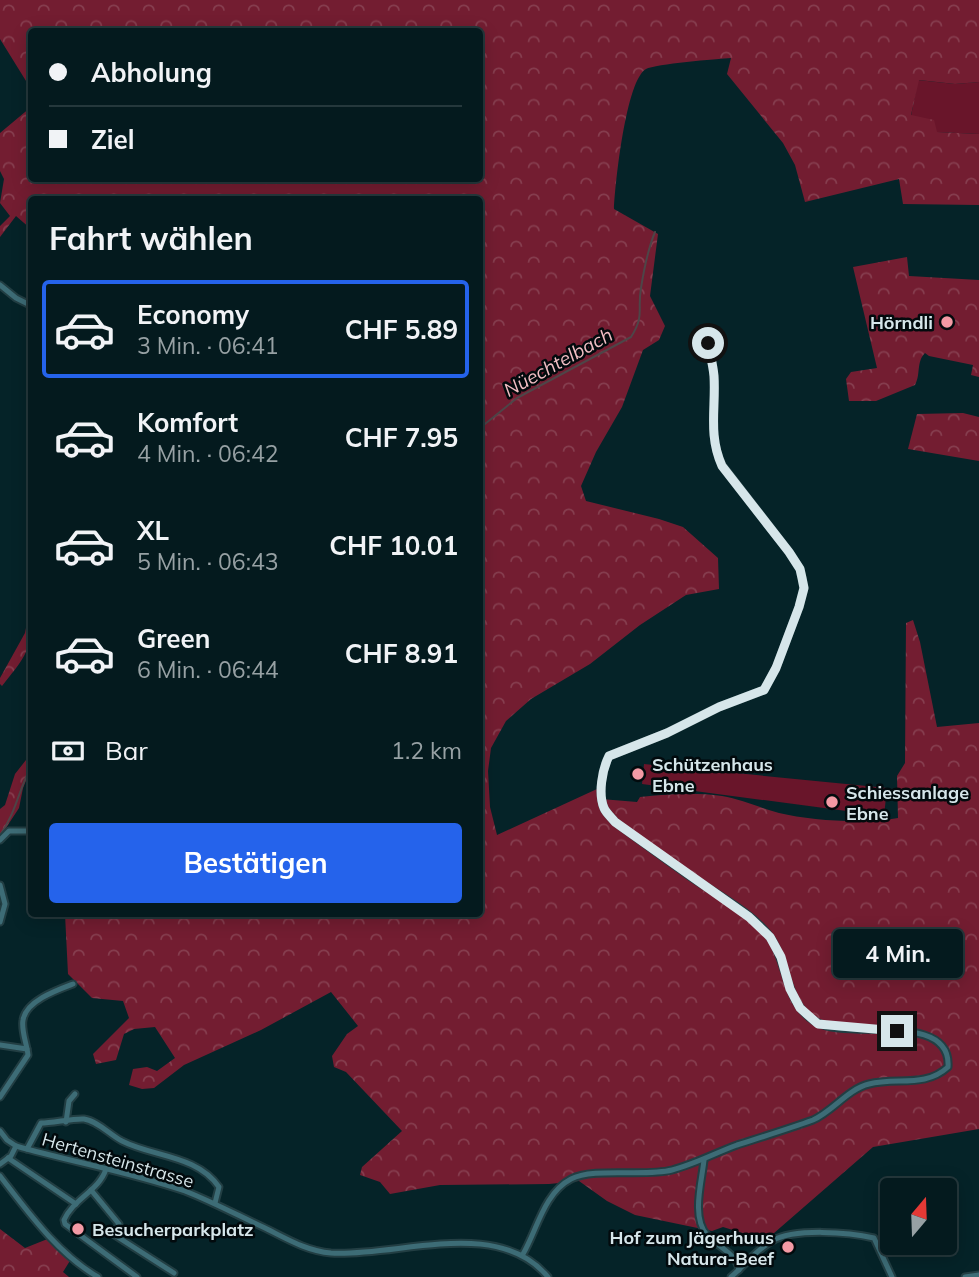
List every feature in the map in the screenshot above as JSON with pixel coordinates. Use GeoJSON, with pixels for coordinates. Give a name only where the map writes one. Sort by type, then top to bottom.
{"type":"FeatureCollection","features":[{"type":"Feature","properties":{"kind":"street"},"geometry":{"type":"LineString","coordinates":[[0,285],[28,304]]}},
{"type":"Feature","properties":{"kind":"street"},"geometry":{"type":"LineString","coordinates":[[523,1254],[545,1207],[555,1193],[572,1178],[598,1174],[658,1173],[704,1160],[735,1146],[813,1120],[864,1085],[932,1078],[948,1067],[949,1055],[941,1043],[914,1032],[818,1024],[800,1008],[790,989],[781,957],[770,937],[749,917],[615,822],[604,808],[603,771],[609,756],[764,690],[776,668],[804,588],[800,569],[789,552],[722,466],[717,454],[712,425],[714,378],[707,338]]}},
{"type":"Feature","properties":{"kind":"street"},"geometry":{"type":"LineString","coordinates":[[0,841],[9,831],[28,831]]}},
{"type":"Feature","properties":{"kind":"street"},"geometry":{"type":"LineString","coordinates":[[0,885],[5,904],[0,922]]}},
{"type":"Feature","properties":{"kind":"street"},"geometry":{"type":"LineString","coordinates":[[0,1097],[27,1058],[23,1024],[26,1011],[48,995],[73,984]]}},
{"type":"Feature","properties":{"kind":"street"},"geometry":{"type":"LineString","coordinates":[[0,1045],[27,1049]]}},
{"type":"Feature","properties":{"kind":"street"},"geometry":{"type":"LineString","coordinates":[[66,1122],[69,1101],[75,1094]]}},
{"type":"Feature","properties":{"kind":"street"},"geometry":{"type":"LineString","coordinates":[[27,1149],[41,1123],[66,1122],[81,1118],[89,1120],[123,1141],[193,1166],[219,1187],[215,1203]]}},
{"type":"Feature","properties":{"kind":"street","name":"Hertensteinstrasse"},"geometry":{"type":"LineString","coordinates":[[0,1132],[16,1146],[134,1175],[215,1203],[285,1239],[316,1251],[343,1253],[477,1244],[506,1248],[523,1254],[548,1277]]}},
{"type":"Feature","properties":{"kind":"street"},"geometry":{"type":"LineString","coordinates":[[0,1164],[16,1146]]}},
{"type":"Feature","properties":{"kind":"street"},"geometry":{"type":"LineString","coordinates":[[8,1158],[76,1204]]}},
{"type":"Feature","properties":{"kind":"street"},"geometry":{"type":"LineString","coordinates":[[704,1160],[700,1217],[706,1234],[735,1258],[739,1270]]}},
{"type":"Feature","properties":{"kind":"street"},"geometry":{"type":"LineString","coordinates":[[106,1168],[104,1175],[65,1217],[65,1224],[136,1277]]}},
{"type":"Feature","properties":{"kind":"street"},"geometry":{"type":"LineString","coordinates":[[0,1176],[35,1219],[82,1268],[98,1277]]}},
{"type":"Feature","properties":{"kind":"street"},"geometry":{"type":"LineString","coordinates":[[91,1190],[119,1224],[113,1234],[174,1273]]}},
{"type":"Feature","properties":{"kind":"street"},"geometry":{"type":"LineString","coordinates":[[732,1277],[774,1240],[807,1234],[874,1238],[892,1277]]}},
{"type":"Feature","properties":{"kind":"street"},"geometry":{"type":"LineString","coordinates":[[965,1277],[979,1275]]}},
{"type":"Feature","properties":{"kind":"shaded area"},"geometry":{"type":"Polygon","coordinates":[[[918,80],[955,84],[979,82],[979,134],[936,132],[911,116],[918,80]]]}},
{"type":"Feature","properties":{"kind":"shaded area","name":"Schiessanlage Ebne"},"geometry":{"type":"Polygon","coordinates":[[[644,764],[887,788],[884,816],[642,784],[644,764]]]}},
{"type":"Feature","properties":{"kind":"green space"},"geometry":{"type":"Polygon","coordinates":[[[0,0],[979,0],[979,82],[955,84],[919,80],[911,115],[934,120],[937,132],[979,134],[979,205],[903,204],[899,179],[805,202],[795,165],[783,143],[727,74],[731,58],[652,67],[639,77],[627,112],[614,209],[658,234],[650,296],[665,326],[659,340],[643,350],[622,407],[596,452],[581,486],[586,501],[683,527],[718,558],[719,589],[686,595],[640,625],[590,664],[531,699],[506,721],[491,748],[488,771],[490,807],[497,835],[597,789],[601,799],[637,802],[640,797],[701,794],[729,797],[779,813],[807,818],[854,821],[898,818],[897,776],[905,763],[906,623],[913,620],[937,727],[979,723],[979,1129],[873,1147],[766,1240],[723,1227],[712,1231],[635,1215],[607,1201],[579,1181],[549,1184],[440,1185],[390,1194],[380,1182],[360,1175],[362,1167],[402,1131],[346,1072],[334,1067],[332,1056],[347,1034],[358,1026],[331,992],[261,1030],[184,1065],[154,1088],[142,1089],[129,1085],[133,1069],[147,1067],[157,1071],[175,1058],[155,1027],[134,1029],[124,1034],[116,1060],[96,1064],[93,1054],[129,1018],[123,1001],[92,998],[68,974],[65,917],[483,917],[483,196],[28,196],[28,226],[16,216],[0,237],[0,226],[10,216],[0,203],[4,179],[0,171],[0,133],[28,110],[28,182],[483,182],[483,28],[28,28],[28,84],[0,39],[0,0]]]}},
{"type":"Feature","properties":{"kind":"green space"},"geometry":{"type":"Polygon","coordinates":[[[907,257],[909,276],[979,280],[979,377],[971,375],[973,365],[925,353],[920,360],[915,385],[876,401],[849,401],[846,379],[851,372],[877,368],[853,267],[907,257]]]}},
{"type":"Feature","properties":{"kind":"green space"},"geometry":{"type":"Polygon","coordinates":[[[963,413],[979,417],[979,461],[908,449],[917,414],[963,413]]]}},
{"type":"Feature","properties":{"kind":"green space"},"geometry":{"type":"Polygon","coordinates":[[[28,618],[28,647],[2,686],[0,678],[25,633],[28,618]]]}},
{"type":"Feature","properties":{"kind":"green space"},"geometry":{"type":"Polygon","coordinates":[[[26,760],[28,776],[19,808],[0,837],[0,809],[5,805],[15,774],[26,760]]]}},
{"type":"Feature","properties":{"kind":"green space"},"geometry":{"type":"Polygon","coordinates":[[[0,1229],[25,1248],[50,1238],[71,1259],[63,1272],[69,1277],[0,1277],[0,1229]]]}},
{"type":"Feature","properties":{"kind":"waterway","name":"Nüechtelbach"},"geometry":{"type":"LineString","coordinates":[[483,426],[517,398],[631,337],[639,318],[643,274],[655,232]]}},
{"type":"Feature","properties":{"kind":"waterway","name":"Nüechtelbach"},"geometry":{"type":"LineString","coordinates":[[0,835],[28,774]]}},
{"type":"Feature","properties":{"kind":"place","name":"Hörndli"},"geometry":{"type":"Point","coordinates":[947,322]}},
{"type":"Feature","properties":{"kind":"place","name":"Schützenhaus Ebne"},"geometry":{"type":"Point","coordinates":[638,774]}},
{"type":"Feature","properties":{"kind":"place","name":"Schiessanlage Ebne"},"geometry":{"type":"Point","coordinates":[832,802]}},
{"type":"Feature","properties":{"kind":"place","name":"Besucherparkplatz"},"geometry":{"type":"Point","coordinates":[78,1229]}},
{"type":"Feature","properties":{"kind":"place","name":"Hof zum Jägerhuus Natura-Beef"},"geometry":{"type":"Point","coordinates":[788,1247]}},
{"type":"Feature","properties":{"kind":"route"},"geometry":{"type":"LineString","coordinates":[[708,343],[714,378],[712,425],[717,454],[722,466],[789,552],[800,569],[804,588],[776,668],[764,690],[609,756],[603,771],[604,808],[615,822],[749,917],[770,937],[781,957],[790,989],[800,1008],[818,1024],[897,1031]]}}]}
